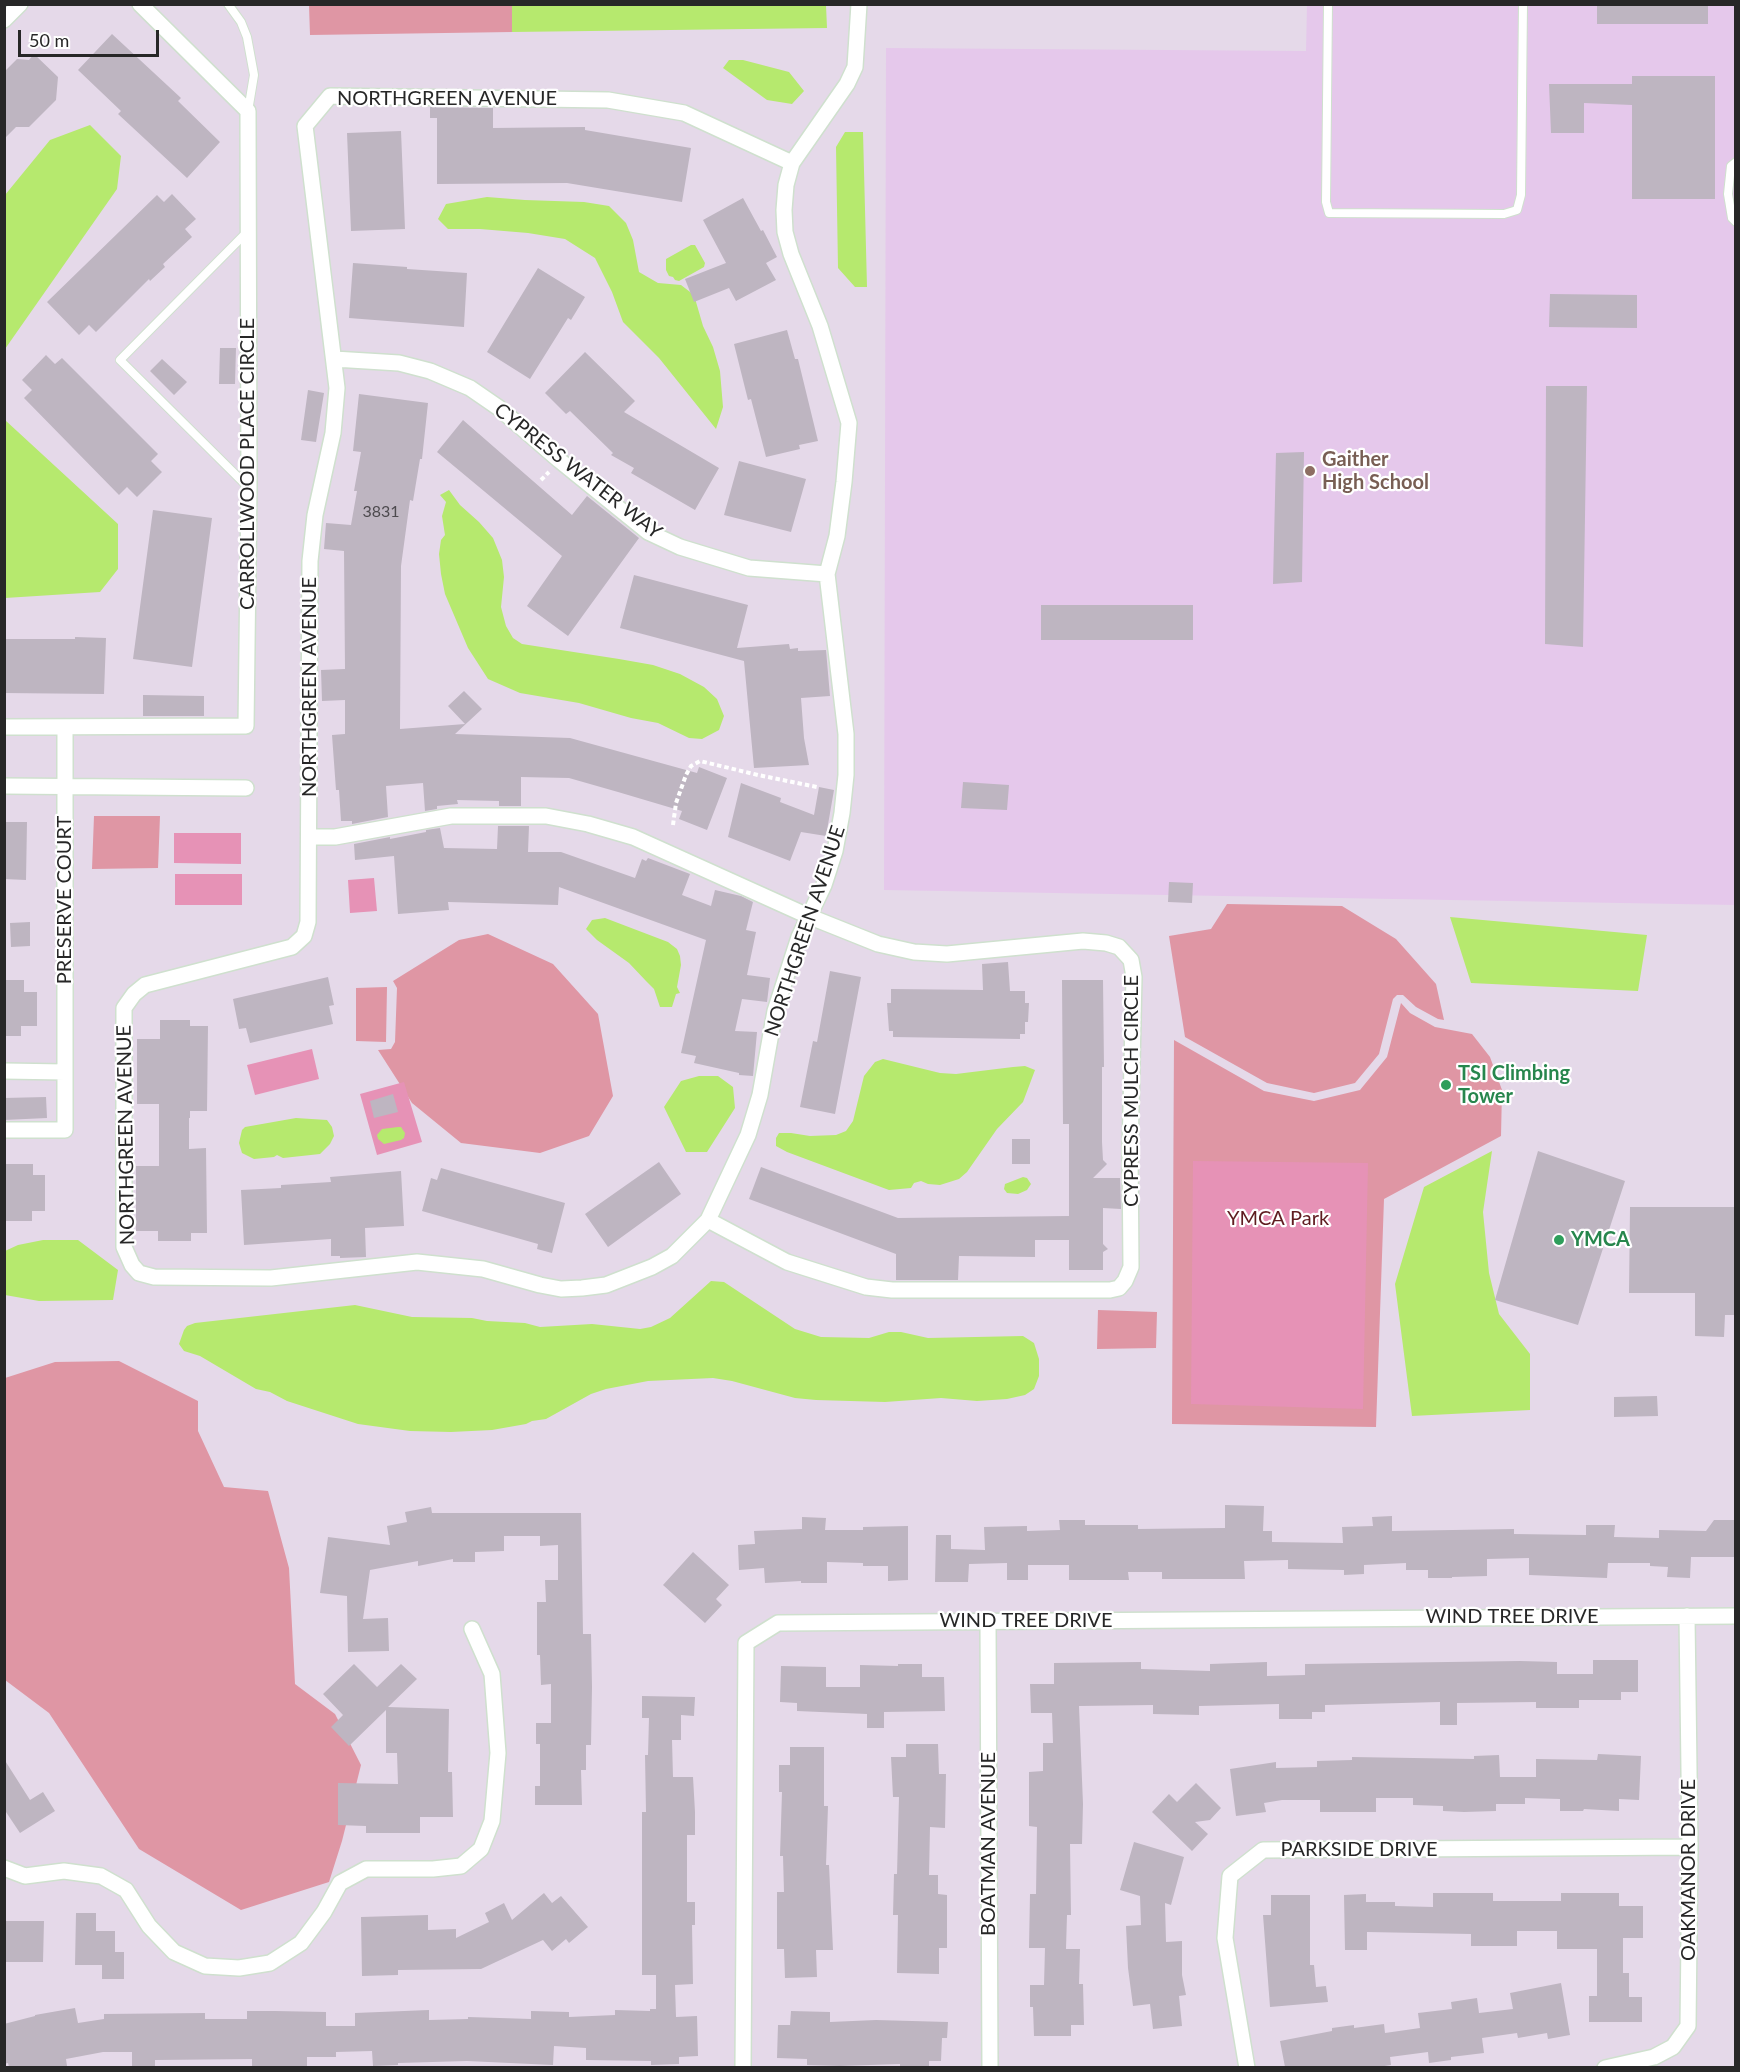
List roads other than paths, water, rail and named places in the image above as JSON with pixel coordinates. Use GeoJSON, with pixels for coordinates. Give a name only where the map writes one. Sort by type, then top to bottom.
{"type":"FeatureCollection","features":[{"type":"Feature","properties":{"kind":"street"},"geometry":{"type":"LineString","coordinates":[[4,20],[20,4]]}},
{"type":"Feature","properties":{"kind":"street"},"geometry":{"type":"LineString","coordinates":[[140,4],[248,111]]}},
{"type":"Feature","properties":{"kind":"street","name":"NORTHGREEN AVENUE"},"geometry":{"type":"LineString","coordinates":[[792,163],[684,113],[608,100],[330,96],[305,126],[337,388],[333,433],[315,515],[310,561],[308,922],[304,936],[292,947],[145,986],[134,994],[124,1008],[124,1246],[132,1265],[140,1274],[154,1277],[271,1278],[417,1262],[483,1269],[561,1289],[606,1286],[672,1256],[708,1220],[748,1135],[760,1095],[775,1011],[799,937],[824,885],[835,851],[842,813],[846,775],[846,734],[827,574],[837,536],[849,423],[820,326],[791,254],[785,232],[784,210],[786,185],[792,163],[847,84],[855,67],[859,4]]}},
{"type":"Feature","properties":{"kind":"street","name":"CARROLLWOOD PLACE CIRCLE"},"geometry":{"type":"LineString","coordinates":[[4,727],[246,726],[249,488],[248,111]]}},
{"type":"Feature","properties":{"kind":"street","name":"CYPRESS WATER WAY"},"geometry":{"type":"LineString","coordinates":[[334,359],[399,363],[430,371],[470,388],[499,408],[648,532],[680,547],[749,568],[827,574]]}},
{"type":"Feature","properties":{"kind":"street","name":"PRESERVE COURT"},"geometry":{"type":"LineString","coordinates":[[4,1130],[65,1130],[65,727]]}},
{"type":"Feature","properties":{"kind":"street"},"geometry":{"type":"LineString","coordinates":[[4,786],[246,788]]}},
{"type":"Feature","properties":{"kind":"street","name":"CYPRESS MULCH CIRCLE"},"geometry":{"type":"LineString","coordinates":[[310,837],[335,837],[451,816],[546,816],[588,824],[633,837],[808,916],[878,944],[914,952],[947,954],[1083,941],[1106,943],[1119,947],[1131,960],[1134,977],[1130,1151],[1131,1267],[1119,1288],[1110,1290],[892,1290],[867,1287],[788,1262],[708,1220]]}},
{"type":"Feature","properties":{"kind":"street"},"geometry":{"type":"LineString","coordinates":[[4,1071],[65,1072]]}},
{"type":"Feature","properties":{"kind":"street","name":"OAKMANOR DRIVE"},"geometry":{"type":"LineString","coordinates":[[1605,2067],[1654,2057],[1673,2047],[1688,2026],[1690,1847],[1687,1616]]}},
{"type":"Feature","properties":{"kind":"street","name":"WIND TREE DRIVE"},"geometry":{"type":"LineString","coordinates":[[743,2067],[746,1643],[778,1623],[1736,1616]]}},
{"type":"Feature","properties":{"kind":"street","name":"BOATMAN AVENUE"},"geometry":{"type":"LineString","coordinates":[[987,1621],[990,2067]]}},
{"type":"Feature","properties":{"kind":"street"},"geometry":{"type":"LineString","coordinates":[[4,1868],[25,1876],[64,1871],[101,1876],[126,1890],[149,1926],[174,1952],[205,1966],[239,1968],[270,1963],[301,1943],[324,1912],[340,1883],[366,1869],[433,1869],[461,1866],[481,1849],[492,1821],[498,1753],[492,1674],[472,1629]]}},
{"type":"Feature","properties":{"kind":"street","name":"PARKSIDE DRIVE"},"geometry":{"type":"LineString","coordinates":[[1247,2067],[1224,1938],[1230,1876],[1263,1850],[1690,1847]]}},
{"type":"Feature","properties":{"kind":"lane"},"geometry":{"type":"LineString","coordinates":[[228,4],[241,22],[247,37],[254,75],[248,111]]}},
{"type":"Feature","properties":{"kind":"lane"},"geometry":{"type":"LineString","coordinates":[[1328,4],[1326,202],[1329,213],[1504,214],[1517,210],[1521,195],[1523,4]]}},
{"type":"Feature","properties":{"kind":"lane"},"geometry":{"type":"LineString","coordinates":[[1736,162],[1731,166],[1728,194],[1732,218],[1736,222]]}},
{"type":"Feature","properties":{"kind":"lane"},"geometry":{"type":"LineString","coordinates":[[248,231],[120,360],[249,488]]}},
{"type":"Feature","properties":{"kind":"place","name":"Gaither High School"},"geometry":{"type":"Point","coordinates":[1310,471]}},
{"type":"Feature","properties":{"kind":"place","name":"TSI Climbing Tower"},"geometry":{"type":"Point","coordinates":[1446,1085]}},
{"type":"Feature","properties":{"kind":"place","name":"YMCA"},"geometry":{"type":"Point","coordinates":[1559,1240]}},
{"type":"Feature","properties":{"kind":"park label","name":"YMCA Park"},"geometry":{"type":"Point","coordinates":[1278,1219]}}]}
